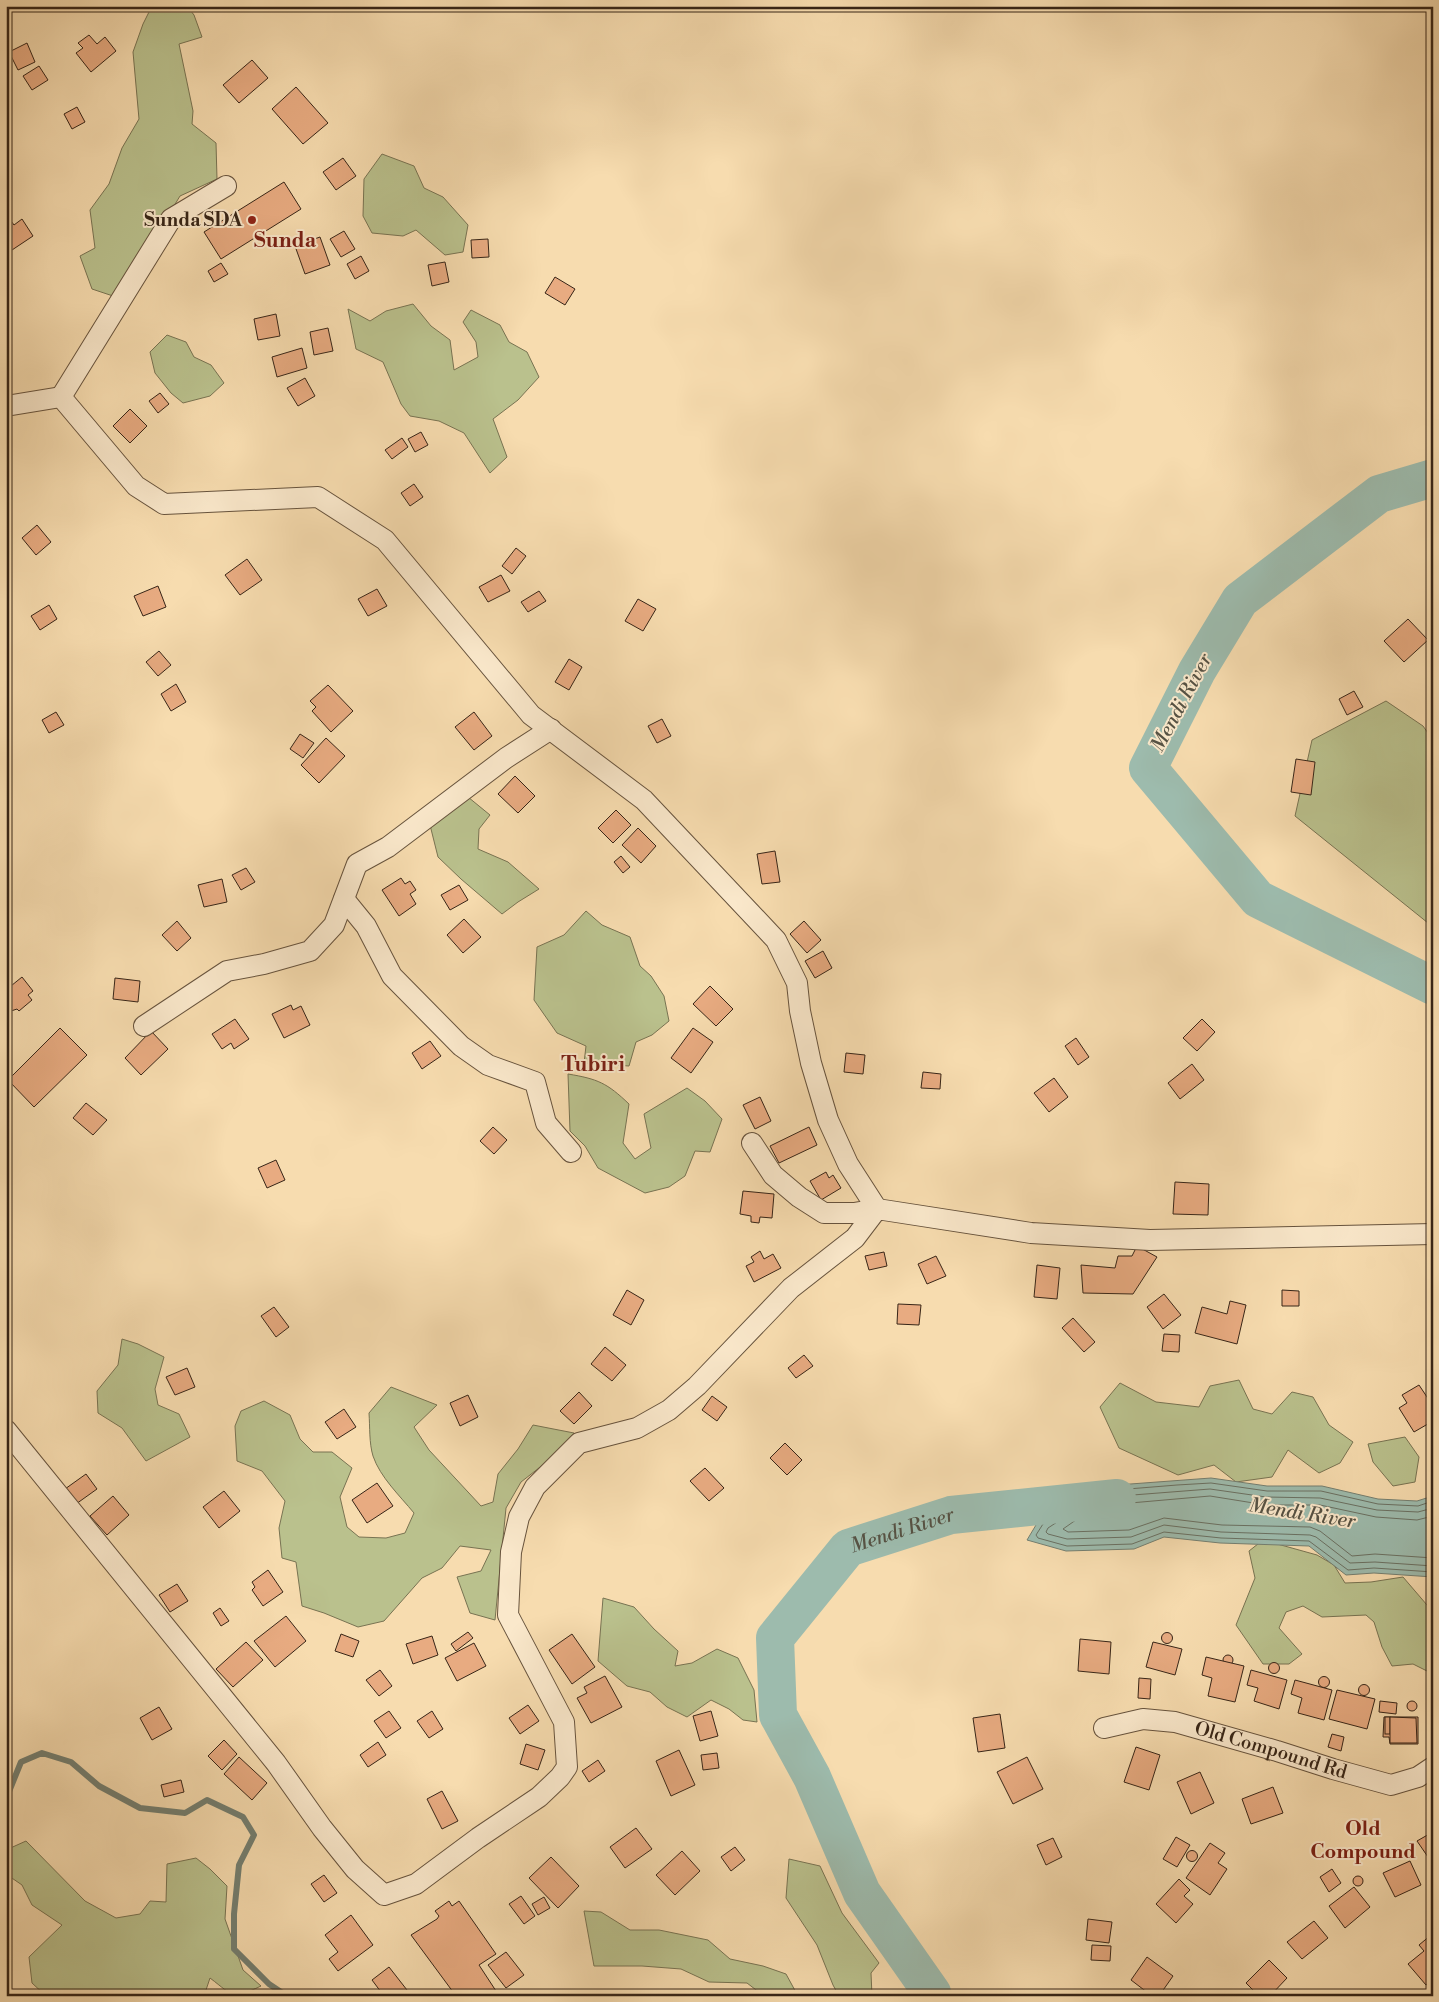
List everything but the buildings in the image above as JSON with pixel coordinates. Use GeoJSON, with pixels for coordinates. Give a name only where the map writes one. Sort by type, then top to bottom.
{"type":"FeatureCollection","features":[{"type":"Feature","properties":{"kind":"street"},"geometry":{"type":"LineString","coordinates":[[6,406],[60,397],[171,219],[226,186]]}},
{"type":"Feature","properties":{"kind":"street"},"geometry":{"type":"LineString","coordinates":[[60,397],[136,486],[164,504],[318,497],[385,540],[531,715],[644,800],[776,940],[797,983],[800,1011],[811,1063],[828,1120],[848,1164],[877,1209]]}},
{"type":"Feature","properties":{"kind":"street"},"geometry":{"type":"LineString","coordinates":[[144,1026],[227,971],[264,964],[310,950],[334,925],[357,864],[388,847],[506,758],[551,729]]}},
{"type":"Feature","properties":{"kind":"street"},"geometry":{"type":"LineString","coordinates":[[344,899],[366,926],[392,976],[461,1046],[488,1065],[535,1082],[546,1123],[571,1152]]}},
{"type":"Feature","properties":{"kind":"street"},"geometry":{"type":"LineString","coordinates":[[752,1143],[773,1175],[799,1197],[824,1213],[854,1213],[877,1209],[1031,1233],[1150,1240],[1433,1234]]}},
{"type":"Feature","properties":{"kind":"street"},"geometry":{"type":"LineString","coordinates":[[6,1430],[276,1763],[349,1863],[384,1895],[416,1884],[478,1838],[539,1797],[560,1777],[567,1767],[564,1722],[508,1615],[511,1552],[519,1517],[535,1487],[579,1443],[636,1428],[669,1410],[697,1386],[791,1288],[855,1238],[877,1209]]}},
{"type":"Feature","properties":{"kind":"street","name":"Old Compound Rd"},"geometry":{"type":"LineString","coordinates":[[1104,1728],[1143,1720],[1175,1722],[1277,1750],[1391,1786],[1418,1777],[1433,1767]]}},
{"type":"Feature","properties":{"kind":"green space"},"geometry":{"type":"Polygon","coordinates":[[[152,6],[187,6],[194,15],[202,37],[179,44],[193,111],[192,124],[216,143],[217,179],[180,196],[140,262],[113,296],[92,289],[80,256],[95,248],[90,210],[109,184],[122,148],[139,119],[133,52],[152,6]]]}},
{"type":"Feature","properties":{"kind":"green space"},"geometry":{"type":"Polygon","coordinates":[[[382,154],[414,166],[424,188],[443,197],[468,225],[463,252],[445,255],[416,230],[403,236],[372,233],[363,216],[364,179],[382,154]]]}},
{"type":"Feature","properties":{"kind":"green space"},"geometry":{"type":"Polygon","coordinates":[[[413,304],[431,326],[450,340],[454,370],[478,357],[476,342],[463,322],[471,310],[500,325],[509,342],[527,352],[539,377],[518,400],[493,419],[507,457],[490,473],[464,433],[439,421],[410,416],[401,404],[383,362],[356,349],[348,309],[370,321],[386,311],[413,304]]]}},
{"type":"Feature","properties":{"kind":"green space"},"geometry":{"type":"Polygon","coordinates":[[[167,335],[186,342],[194,357],[211,365],[224,383],[210,396],[183,403],[171,393],[155,373],[150,352],[167,335]]]}},
{"type":"Feature","properties":{"kind":"green space"},"geometry":{"type":"Polygon","coordinates":[[[1386,701],[1423,726],[1433,740],[1433,927],[1295,816],[1312,740],[1386,701]]]}},
{"type":"Feature","properties":{"kind":"green space"},"geometry":{"type":"Polygon","coordinates":[[[468,797],[490,815],[479,829],[478,849],[508,862],[539,889],[502,914],[438,857],[430,825],[468,797]]]}},
{"type":"Feature","properties":{"kind":"green space"},"geometry":{"type":"Polygon","coordinates":[[[586,911],[602,925],[630,937],[640,966],[651,976],[664,996],[669,1021],[652,1035],[636,1042],[629,1066],[584,1063],[586,1046],[557,1033],[534,1000],[537,947],[564,935],[586,911]]]}},
{"type":"Feature","properties":{"kind":"green space"},"geometry":{"type":"Polygon","coordinates":[[[568,1074],[602,1083],[629,1104],[623,1143],[635,1159],[651,1148],[644,1114],[687,1088],[705,1101],[722,1119],[710,1152],[695,1151],[685,1176],[669,1187],[645,1193],[598,1168],[585,1146],[570,1131],[568,1074]]]}},
{"type":"Feature","properties":{"kind":"green space"},"geometry":{"type":"Polygon","coordinates":[[[122,1339],[138,1344],[164,1357],[155,1389],[158,1405],[179,1414],[190,1437],[146,1461],[122,1428],[98,1413],[97,1391],[118,1365],[122,1339]]]}},
{"type":"Feature","properties":{"kind":"green space"},"geometry":{"type":"Polygon","coordinates":[[[1239,1380],[1253,1409],[1272,1414],[1292,1392],[1313,1397],[1329,1425],[1353,1442],[1340,1463],[1319,1473],[1288,1450],[1272,1477],[1236,1482],[1214,1465],[1178,1475],[1119,1448],[1100,1407],[1120,1383],[1156,1402],[1199,1407],[1210,1386],[1239,1380]]]}},
{"type":"Feature","properties":{"kind":"green space"},"geometry":{"type":"Polygon","coordinates":[[[391,1387],[437,1405],[414,1427],[429,1450],[481,1506],[493,1502],[498,1474],[518,1449],[533,1425],[574,1433],[553,1457],[521,1482],[506,1508],[495,1620],[470,1613],[457,1577],[481,1571],[491,1550],[460,1546],[442,1568],[422,1578],[384,1621],[358,1627],[302,1606],[296,1562],[282,1558],[279,1528],[285,1501],[262,1471],[237,1461],[235,1426],[241,1411],[264,1401],[290,1415],[300,1439],[313,1452],[332,1452],[352,1468],[340,1497],[347,1527],[359,1537],[386,1538],[405,1533],[414,1513],[380,1471],[373,1456],[370,1440],[369,1413],[391,1387]]]}},
{"type":"Feature","properties":{"kind":"green space"},"geometry":{"type":"Polygon","coordinates":[[[1405,1437],[1419,1457],[1415,1482],[1393,1486],[1373,1462],[1368,1444],[1405,1437]]]}},
{"type":"Feature","properties":{"kind":"green space"},"geometry":{"type":"Polygon","coordinates":[[[1263,1540],[1317,1555],[1334,1565],[1345,1583],[1371,1582],[1403,1577],[1433,1612],[1433,1674],[1413,1664],[1392,1666],[1382,1647],[1374,1622],[1366,1615],[1322,1617],[1303,1606],[1286,1612],[1279,1628],[1302,1654],[1289,1664],[1263,1664],[1236,1625],[1255,1578],[1249,1551],[1263,1540]]]}},
{"type":"Feature","properties":{"kind":"green space"},"geometry":{"type":"Polygon","coordinates":[[[603,1598],[634,1607],[678,1651],[675,1666],[692,1663],[717,1649],[738,1658],[754,1690],[757,1722],[743,1720],[729,1709],[711,1700],[687,1717],[667,1707],[650,1692],[627,1686],[598,1661],[603,1598]]]}},
{"type":"Feature","properties":{"kind":"green space"},"geometry":{"type":"Polygon","coordinates":[[[26,1841],[85,1901],[116,1918],[140,1914],[150,1901],[166,1902],[167,1864],[196,1858],[227,1886],[225,1919],[243,1970],[261,1986],[238,1995],[229,1993],[210,1978],[204,1996],[46,1996],[32,1983],[29,1957],[62,1925],[32,1905],[22,1885],[6,1874],[6,1850],[26,1841]]]}},
{"type":"Feature","properties":{"kind":"green space"},"geometry":{"type":"Polygon","coordinates":[[[789,1859],[820,1866],[842,1913],[879,1963],[871,1973],[872,1996],[839,1996],[817,1945],[786,1898],[789,1859]]]}},
{"type":"Feature","properties":{"kind":"green space"},"geometry":{"type":"Polygon","coordinates":[[[584,1911],[601,1912],[630,1930],[659,1930],[708,1940],[730,1959],[763,1966],[786,1974],[798,1996],[764,1996],[747,1983],[709,1982],[681,1969],[642,1966],[594,1966],[584,1911]]]}},
{"type":"Feature","properties":{"kind":"water"},"geometry":{"type":"Polygon","coordinates":[[[1211,1478],[1267,1486],[1322,1486],[1378,1499],[1417,1501],[1433,1496],[1433,1577],[1374,1573],[1346,1575],[1309,1546],[1220,1543],[1164,1537],[1134,1549],[1066,1551],[1027,1540],[1039,1520],[1090,1487],[1211,1478]]]}},
{"type":"Feature","properties":{"kind":"waterway","name":"Mendi River"},"geometry":{"type":"LineString","coordinates":[[1433,478],[1379,494],[1240,600],[1197,671],[1148,768],[1258,899],[1433,986]]}},
{"type":"Feature","properties":{"kind":"waterway","name":"Mendi River"},"geometry":{"type":"LineString","coordinates":[[931,1996],[932,1993],[862,1893],[812,1777],[778,1715],[775,1638],[848,1548],[951,1515],[1117,1498]]}},
{"type":"Feature","properties":{"kind":"waterway"},"geometry":{"type":"LineString","coordinates":[[6,1799],[21,1762],[42,1753],[71,1762],[99,1786],[140,1808],[185,1813],[207,1800],[243,1817],[254,1835],[239,1865],[234,1914],[234,1949],[269,1984],[287,1996]]}},
{"type":"Feature","properties":{"kind":"place","name":"Sunda SDA"},"geometry":{"type":"Point","coordinates":[252,220]}},
{"type":"Feature","properties":{"kind":"district","name":"Sunda"},"geometry":{"type":"Point","coordinates":[285,241]}},
{"type":"Feature","properties":{"kind":"district","name":"Tubiri"},"geometry":{"type":"Point","coordinates":[593,1065]}},
{"type":"Feature","properties":{"kind":"district","name":"Old Compound"},"geometry":{"type":"Point","coordinates":[1363,1840]}}]}
